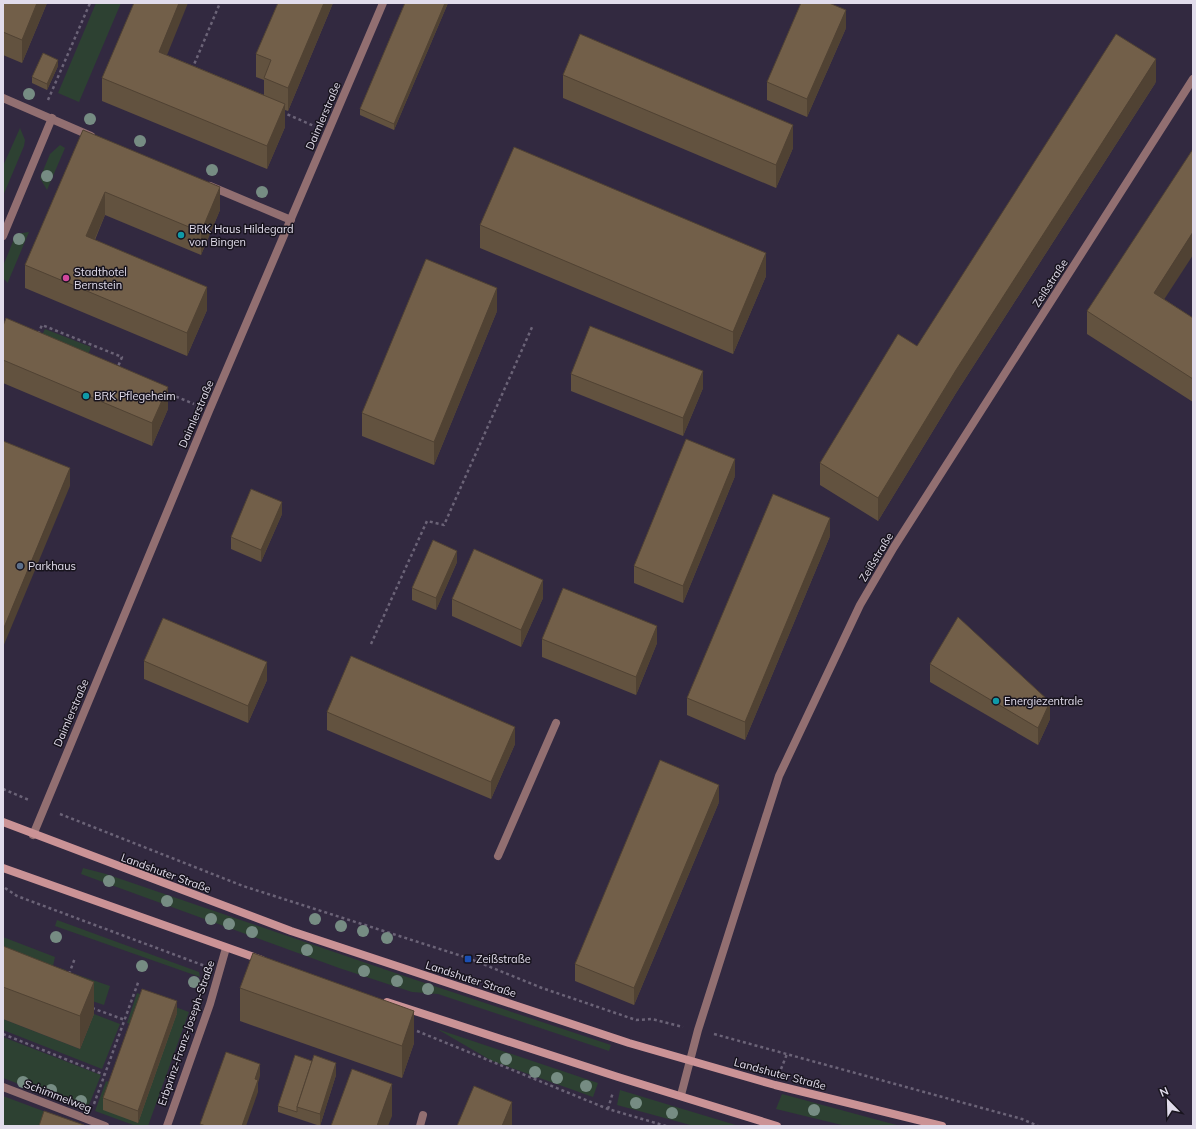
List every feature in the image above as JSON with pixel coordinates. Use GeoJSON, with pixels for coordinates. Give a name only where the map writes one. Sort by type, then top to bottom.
{"type":"FeatureCollection","features":[{"type":"Feature","properties":{"kind":"main road","name":"Landshuter Straße"},"geometry":{"type":"LineString","coordinates":[[3,822],[33,835],[291,931],[691,1061],[775,1085],[942,1126]]}},
{"type":"Feature","properties":{"kind":"main road"},"geometry":{"type":"LineString","coordinates":[[3,868],[271,963]]}},
{"type":"Feature","properties":{"kind":"main road"},"geometry":{"type":"LineString","coordinates":[[377,998],[618,1077],[681,1095],[777,1126]]}},
{"type":"Feature","properties":{"kind":"street","name":"Daimlerstraße"},"geometry":{"type":"LineString","coordinates":[[33,835],[209,410],[383,3]]}},
{"type":"Feature","properties":{"kind":"street","name":"Zeißstraße"},"geometry":{"type":"LineString","coordinates":[[681,1095],[698,1030],[778,776],[860,605],[894,547],[1193,79]]}},
{"type":"Feature","properties":{"kind":"street"},"geometry":{"type":"LineString","coordinates":[[3,98],[98,139]]}},
{"type":"Feature","properties":{"kind":"street"},"geometry":{"type":"LineString","coordinates":[[3,236],[52,118]]}},
{"type":"Feature","properties":{"kind":"street"},"geometry":{"type":"LineString","coordinates":[[200,182],[291,220]]}},
{"type":"Feature","properties":{"kind":"street"},"geometry":{"type":"LineString","coordinates":[[498,856],[556,722]]}},
{"type":"Feature","properties":{"kind":"street","name":"Erbprinz-Franz-Joseph-Straße"},"geometry":{"type":"LineString","coordinates":[[167,1126],[221,968],[226,948]]}},
{"type":"Feature","properties":{"kind":"street","name":"Schimmelweg"},"geometry":{"type":"LineString","coordinates":[[3,1087],[105,1126]]}},
{"type":"Feature","properties":{"kind":"street"},"geometry":{"type":"LineString","coordinates":[[420,1126],[423,1115]]}},
{"type":"Feature","properties":{"kind":"path"},"geometry":{"type":"LineString","coordinates":[[41,114],[52,94],[90,3]]}},
{"type":"Feature","properties":{"kind":"path"},"geometry":{"type":"LineString","coordinates":[[200,70],[193,67],[220,3]]}},
{"type":"Feature","properties":{"kind":"path"},"geometry":{"type":"LineString","coordinates":[[276,110],[328,132]]}},
{"type":"Feature","properties":{"kind":"path"},"geometry":{"type":"LineString","coordinates":[[36,338],[42,324],[122,357],[114,376]]}},
{"type":"Feature","properties":{"kind":"path"},"geometry":{"type":"LineString","coordinates":[[371,644],[427,522],[444,524],[533,325]]}},
{"type":"Feature","properties":{"kind":"path"},"geometry":{"type":"LineString","coordinates":[[163,391],[209,410]]}},
{"type":"Feature","properties":{"kind":"path"},"geometry":{"type":"LineString","coordinates":[[3,789],[73,820],[243,886],[468,959],[542,988],[636,1020],[652,1019],[698,1030],[1022,1119],[1038,1126]]}},
{"type":"Feature","properties":{"kind":"path"},"geometry":{"type":"LineString","coordinates":[[3,886],[17,896],[31,902],[201,965],[221,968]]}},
{"type":"Feature","properties":{"kind":"path"},"geometry":{"type":"LineString","coordinates":[[67,980],[75,958]]}},
{"type":"Feature","properties":{"kind":"path"},"geometry":{"type":"LineString","coordinates":[[89,1120],[139,980]]}},
{"type":"Feature","properties":{"kind":"path"},"geometry":{"type":"LineString","coordinates":[[90,1007],[125,1020]]}},
{"type":"Feature","properties":{"kind":"path"},"geometry":{"type":"LineString","coordinates":[[412,1029],[608,1109],[666,1126]]}},
{"type":"Feature","properties":{"kind":"path"},"geometry":{"type":"LineString","coordinates":[[3,1034],[105,1075]]}},
{"type":"Feature","properties":{"kind":"green space"},"geometry":{"type":"Polygon","coordinates":[[[96,3],[121,3],[79,102],[58,93],[96,3]]]}},
{"type":"Feature","properties":{"kind":"green space"},"geometry":{"type":"Polygon","coordinates":[[[20,128],[25,140],[24,146],[3,196],[3,166],[20,128]]]}},
{"type":"Feature","properties":{"kind":"green space"},"geometry":{"type":"Polygon","coordinates":[[[60,145],[65,148],[47,190],[40,178],[50,154],[60,145]]]}},
{"type":"Feature","properties":{"kind":"green space"},"geometry":{"type":"Polygon","coordinates":[[[29,232],[8,283],[3,278],[3,266],[16,234],[29,232]]]}},
{"type":"Feature","properties":{"kind":"green space"},"geometry":{"type":"Polygon","coordinates":[[[45,329],[91,347],[86,361],[41,337],[45,329]]]}},
{"type":"Feature","properties":{"kind":"green space"},"geometry":{"type":"Polygon","coordinates":[[[83,868],[106,874],[611,1045],[609,1051],[438,994],[412,992],[339,968],[81,874],[83,868]]]}},
{"type":"Feature","properties":{"kind":"green space"},"geometry":{"type":"Polygon","coordinates":[[[57,920],[199,972],[200,977],[55,926],[57,920]]]}},
{"type":"Feature","properties":{"kind":"green space"},"geometry":{"type":"Polygon","coordinates":[[[3,937],[55,957],[53,966],[66,970],[61,983],[3,961],[3,937]]]}},
{"type":"Feature","properties":{"kind":"green space"},"geometry":{"type":"Polygon","coordinates":[[[75,974],[110,986],[104,1005],[68,993],[75,974]]]}},
{"type":"Feature","properties":{"kind":"green space"},"geometry":{"type":"Polygon","coordinates":[[[137,993],[189,1012],[148,1126],[136,1126],[95,1111],[106,1081],[113,1084],[133,1025],[127,1023],[137,993]]]}},
{"type":"Feature","properties":{"kind":"green space"},"geometry":{"type":"Polygon","coordinates":[[[94,1014],[120,1024],[102,1069],[3,1030],[3,1019],[80,1049],[94,1014]]]}},
{"type":"Feature","properties":{"kind":"green space"},"geometry":{"type":"Polygon","coordinates":[[[437,1029],[598,1083],[593,1097],[492,1061],[437,1029]]]}},
{"type":"Feature","properties":{"kind":"green space"},"geometry":{"type":"Polygon","coordinates":[[[3,1037],[101,1075],[87,1110],[3,1078],[3,1037]]]}},
{"type":"Feature","properties":{"kind":"green space"},"geometry":{"type":"Polygon","coordinates":[[[620,1090],[739,1126],[694,1126],[617,1105],[620,1090]]]}},
{"type":"Feature","properties":{"kind":"green space"},"geometry":{"type":"Polygon","coordinates":[[[782,1094],[901,1126],[846,1126],[776,1109],[782,1094]]]}},
{"type":"Feature","properties":{"kind":"green space"},"geometry":{"type":"Polygon","coordinates":[[[3,1096],[46,1112],[41,1126],[3,1126],[3,1096]]]}},
{"type":"Feature","properties":{"kind":"building"},"geometry":{"type":"Polygon","coordinates":[[[3,3],[37,3],[22,40],[3,32],[3,3]]]}},
{"type":"Feature","properties":{"kind":"building"},"geometry":{"type":"Polygon","coordinates":[[[134,3],[179,3],[159,52],[285,104],[267,146],[102,78],[134,3]]]}},
{"type":"Feature","properties":{"kind":"building"},"geometry":{"type":"Polygon","coordinates":[[[278,3],[324,3],[288,88],[264,78],[271,60],[256,54],[278,3]]]}},
{"type":"Feature","properties":{"kind":"building"},"geometry":{"type":"Polygon","coordinates":[[[405,3],[445,3],[394,124],[360,109],[405,3]]]}},
{"type":"Feature","properties":{"kind":"building"},"geometry":{"type":"Polygon","coordinates":[[[801,3],[829,3],[846,10],[807,99],[767,82],[801,3]]]}},
{"type":"Feature","properties":{"kind":"building"},"geometry":{"type":"Polygon","coordinates":[[[580,34],[793,125],[776,165],[563,75],[580,34]]]}},
{"type":"Feature","properties":{"kind":"building"},"geometry":{"type":"Polygon","coordinates":[[[1116,34],[1156,59],[956,370],[878,498],[820,463],[898,334],[917,346],[1116,34]]]}},
{"type":"Feature","properties":{"kind":"building"},"geometry":{"type":"Polygon","coordinates":[[[43,53],[58,60],[47,84],[32,77],[43,53]]]}},
{"type":"Feature","properties":{"kind":"building","name":"BRK Haus Hildegard von Bingen"},"geometry":{"type":"Polygon","coordinates":[[[83,130],[220,187],[201,232],[105,192],[86,236],[207,287],[187,333],[25,265],[83,130]]]}},
{"type":"Feature","properties":{"kind":"building"},"geometry":{"type":"Polygon","coordinates":[[[514,147],[766,253],[733,332],[480,225],[514,147]]]}},
{"type":"Feature","properties":{"kind":"building"},"geometry":{"type":"Polygon","coordinates":[[[1193,149],[1193,232],[1154,293],[1193,318],[1193,379],[1087,311],[1193,149]]]}},
{"type":"Feature","properties":{"kind":"building"},"geometry":{"type":"Polygon","coordinates":[[[426,259],[497,288],[434,442],[362,413],[426,259]]]}},
{"type":"Feature","properties":{"kind":"building"},"geometry":{"type":"Polygon","coordinates":[[[6,318],[168,387],[152,423],[3,360],[3,326],[6,318]]]}},
{"type":"Feature","properties":{"kind":"building"},"geometry":{"type":"Polygon","coordinates":[[[590,326],[703,371],[683,418],[571,374],[590,326]]]}},
{"type":"Feature","properties":{"kind":"building"},"geometry":{"type":"Polygon","coordinates":[[[686,439],[735,459],[683,586],[634,566],[686,439]]]}},
{"type":"Feature","properties":{"kind":"building","name":"Parkhaus"},"geometry":{"type":"Polygon","coordinates":[[[3,441],[70,468],[3,630],[3,441]]]}},
{"type":"Feature","properties":{"kind":"building"},"geometry":{"type":"Polygon","coordinates":[[[251,489],[282,502],[261,550],[231,537],[251,489]]]}},
{"type":"Feature","properties":{"kind":"building"},"geometry":{"type":"Polygon","coordinates":[[[773,494],[830,518],[745,722],[687,698],[773,494]]]}},
{"type":"Feature","properties":{"kind":"building"},"geometry":{"type":"Polygon","coordinates":[[[433,540],[457,551],[436,598],[412,588],[433,540]]]}},
{"type":"Feature","properties":{"kind":"building"},"geometry":{"type":"Polygon","coordinates":[[[474,549],[543,580],[521,630],[452,599],[474,549]]]}},
{"type":"Feature","properties":{"kind":"building"},"geometry":{"type":"Polygon","coordinates":[[[563,588],[657,626],[636,677],[542,639],[563,588]]]}},
{"type":"Feature","properties":{"kind":"building","name":"Energiezentrale"},"geometry":{"type":"Polygon","coordinates":[[[958,617],[1050,702],[1038,728],[930,664],[958,617]]]}},
{"type":"Feature","properties":{"kind":"building"},"geometry":{"type":"Polygon","coordinates":[[[163,618],[267,662],[248,706],[144,661],[163,618]]]}},
{"type":"Feature","properties":{"kind":"building"},"geometry":{"type":"Polygon","coordinates":[[[351,656],[515,727],[491,782],[327,712],[351,656]]]}},
{"type":"Feature","properties":{"kind":"building"},"geometry":{"type":"Polygon","coordinates":[[[660,760],[719,785],[634,988],[575,964],[660,760]]]}},
{"type":"Feature","properties":{"kind":"building"},"geometry":{"type":"Polygon","coordinates":[[[3,946],[94,982],[80,1016],[3,987],[3,946]]]}},
{"type":"Feature","properties":{"kind":"building"},"geometry":{"type":"Polygon","coordinates":[[[253,953],[414,1011],[402,1046],[240,988],[253,953]]]}},
{"type":"Feature","properties":{"kind":"building"},"geometry":{"type":"Polygon","coordinates":[[[142,989],[177,1001],[138,1111],[103,1098],[142,989]]]}},
{"type":"Feature","properties":{"kind":"building"},"geometry":{"type":"Polygon","coordinates":[[[226,1052],[260,1064],[255,1079],[258,1080],[242,1126],[206,1126],[200,1124],[226,1052]]]}},
{"type":"Feature","properties":{"kind":"building"},"geometry":{"type":"Polygon","coordinates":[[[295,1055],[312,1061],[297,1107],[297,1112],[278,1106],[295,1055]]]}},
{"type":"Feature","properties":{"kind":"building"},"geometry":{"type":"Polygon","coordinates":[[[314,1055],[336,1063],[320,1114],[297,1107],[314,1055]]]}},
{"type":"Feature","properties":{"kind":"building"},"geometry":{"type":"Polygon","coordinates":[[[352,1069],[392,1084],[377,1126],[331,1126],[352,1069]]]}},
{"type":"Feature","properties":{"kind":"building"},"geometry":{"type":"Polygon","coordinates":[[[474,1086],[512,1102],[502,1126],[457,1126],[474,1086]]]}},
{"type":"Feature","properties":{"kind":"building"},"geometry":{"type":"Polygon","coordinates":[[[44,1111],[84,1125],[84,1126],[39,1126],[44,1111]]]}},
{"type":"Feature","properties":{"kind":"place","name":"BRK Haus Hildegard von Bingen"},"geometry":{"type":"Point","coordinates":[181,235]}},
{"type":"Feature","properties":{"kind":"place","name":"Stadthotel Bernstein"},"geometry":{"type":"Point","coordinates":[66,278]}},
{"type":"Feature","properties":{"kind":"place","name":"BRK Pflegeheim"},"geometry":{"type":"Point","coordinates":[86,396]}},
{"type":"Feature","properties":{"kind":"place","name":"Parkhaus"},"geometry":{"type":"Point","coordinates":[20,566]}},
{"type":"Feature","properties":{"kind":"place","name":"Energiezentrale"},"geometry":{"type":"Point","coordinates":[996,701]}},
{"type":"Feature","properties":{"kind":"place","name":"Zeißstraße"},"geometry":{"type":"Point","coordinates":[468,959]}}]}
